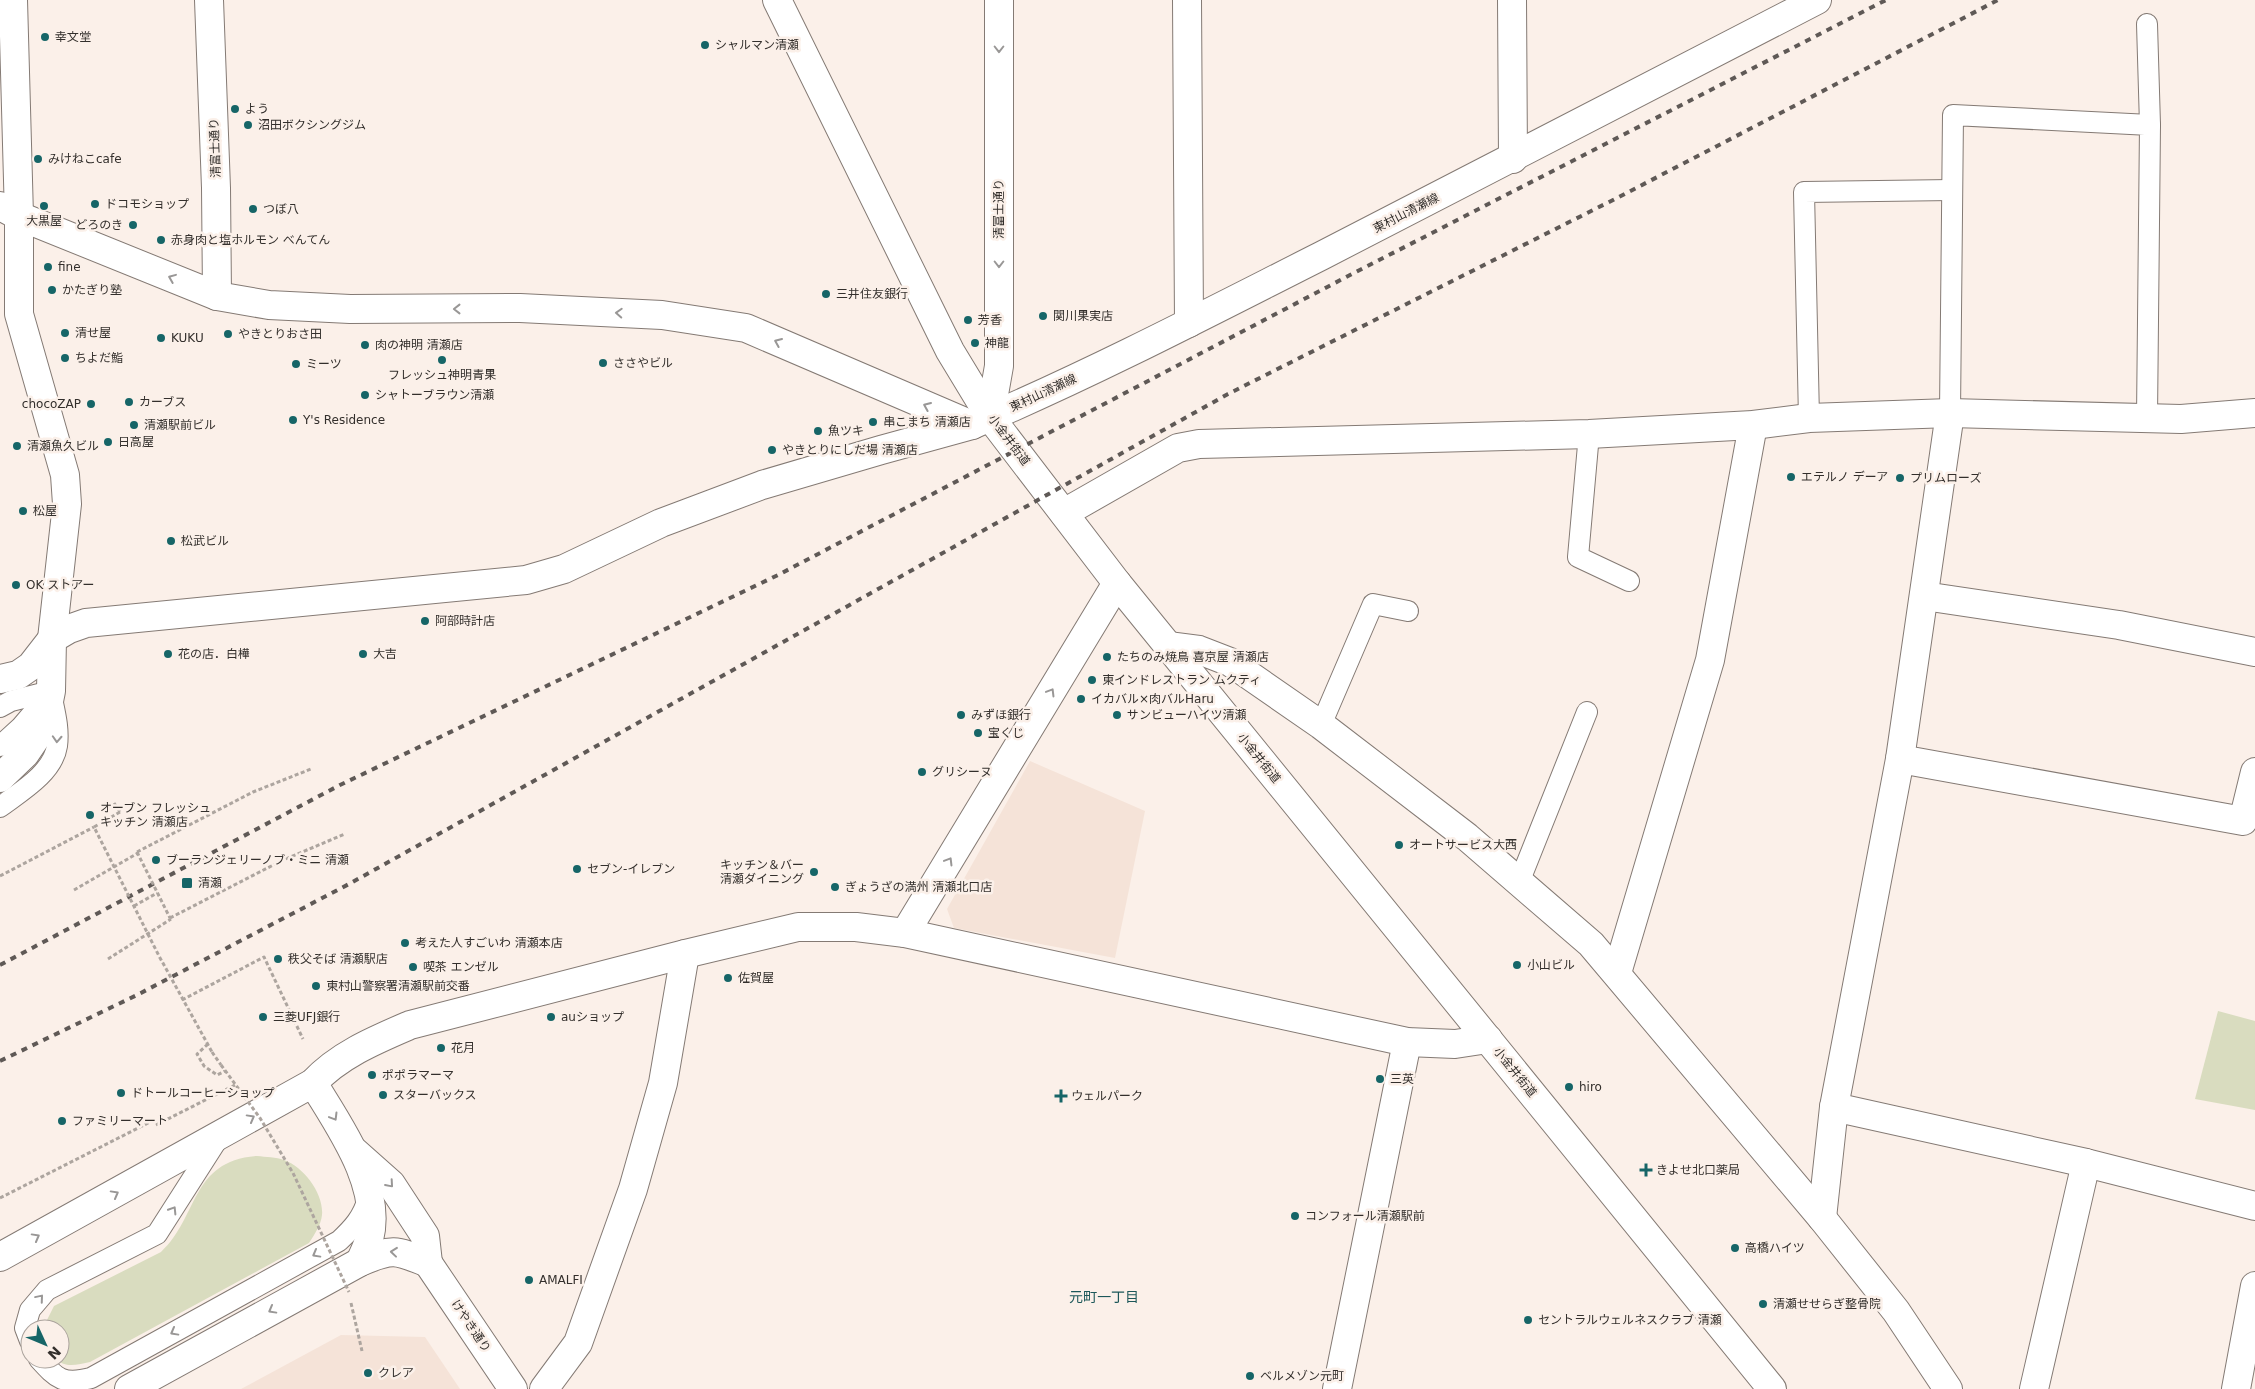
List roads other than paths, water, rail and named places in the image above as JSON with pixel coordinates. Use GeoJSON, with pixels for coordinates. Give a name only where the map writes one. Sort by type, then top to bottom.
{"type":"FeatureCollection","features":[{"type":"Feature","properties":{"kind":"street"},"geometry":{"type":"LineString","coordinates":[[0,778],[25,754],[44,726],[51,691],[52,639],[67,504],[65,475],[19,314],[10,211],[13,0]]}},
{"type":"Feature","properties":{"kind":"street","name":"清富士通り"},"geometry":{"type":"LineString","coordinates":[[209,0],[216,188],[217,296]]}},
{"type":"Feature","properties":{"kind":"street","name":"小金井街道"},"geometry":{"type":"LineString","coordinates":[[777,0],[950,351],[981,421],[1064,513],[1117,583],[1772,1389]]}},
{"type":"Feature","properties":{"kind":"street","name":"清富士通り"},"geometry":{"type":"LineString","coordinates":[[981,421],[1000,366],[999,0]]}},
{"type":"Feature","properties":{"kind":"street"},"geometry":{"type":"LineString","coordinates":[[1187,0],[1189,323]]}},
{"type":"Feature","properties":{"kind":"street"},"geometry":{"type":"LineString","coordinates":[[1512,0],[1513,159]]}},
{"type":"Feature","properties":{"kind":"street","name":"東村山清瀬線"},"geometry":{"type":"LineString","coordinates":[[52,639],[69,629],[86,623],[526,580],[564,569],[661,523],[762,485],[981,421],[1050,391],[1189,323],[1513,159],[1817,0]]}},
{"type":"Feature","properties":{"kind":"street"},"geometry":{"type":"LineString","coordinates":[[10,211],[217,296],[269,305],[350,309],[520,308],[662,315],[746,328],[981,421]]}},
{"type":"Feature","properties":{"kind":"street"},"geometry":{"type":"LineString","coordinates":[[1822,1218],[1834,1107],[1900,760],[1950,413]]}},
{"type":"Feature","properties":{"kind":"street"},"geometry":{"type":"LineString","coordinates":[[1064,513],[1178,448],[1199,444],[1589,434],[1753,425],[1809,418],[1950,413],[2181,419],[2255,413]]}},
{"type":"Feature","properties":{"kind":"street"},"geometry":{"type":"LineString","coordinates":[[1617,973],[1710,660],[1753,425]]}},
{"type":"Feature","properties":{"kind":"street"},"geometry":{"type":"LineString","coordinates":[[905,932],[1117,583]]}},
{"type":"Feature","properties":{"kind":"street"},"geometry":{"type":"LineString","coordinates":[[1924,596],[2119,625],[2255,652]]}},
{"type":"Feature","properties":{"kind":"street"},"geometry":{"type":"LineString","coordinates":[[0,678],[18,675],[31,666],[52,639]]}},
{"type":"Feature","properties":{"kind":"street"},"geometry":{"type":"LineString","coordinates":[[1168,646],[1199,650],[1230,662],[1321,725],[1467,837],[1520,880],[1592,944],[1822,1218],[1896,1311],[1948,1389]]}},
{"type":"Feature","properties":{"kind":"street"},"geometry":{"type":"LineString","coordinates":[[1900,760],[2243,821],[2255,772]]}},
{"type":"Feature","properties":{"kind":"street"},"geometry":{"type":"LineString","coordinates":[[0,1257],[313,1083],[326,1070],[343,1058],[410,1025],[684,954],[798,927],[856,927],[905,932],[1407,1042],[1455,1044],[1488,1039]]}},
{"type":"Feature","properties":{"kind":"street"},"geometry":{"type":"LineString","coordinates":[[544,1389],[578,1343],[633,1189],[663,1083],[684,954]]}},
{"type":"Feature","properties":{"kind":"street"},"geometry":{"type":"LineString","coordinates":[[1336,1389],[1407,1042]]}},
{"type":"Feature","properties":{"kind":"street"},"geometry":{"type":"LineString","coordinates":[[313,1083],[354,1151],[369,1194],[372,1219],[369,1240],[360,1262]]}},
{"type":"Feature","properties":{"kind":"street"},"geometry":{"type":"LineString","coordinates":[[1834,1107],[2086,1163],[2255,1206]]}},
{"type":"Feature","properties":{"kind":"street"},"geometry":{"type":"LineString","coordinates":[[129,1389],[360,1262],[385,1251],[405,1254],[428,1264],[425,1236],[391,1184],[354,1151]]}},
{"type":"Feature","properties":{"kind":"street"},"geometry":{"type":"LineString","coordinates":[[2034,1389],[2086,1163]]}},
{"type":"Feature","properties":{"kind":"street","name":"けやき通り"},"geometry":{"type":"LineString","coordinates":[[428,1264],[513,1389]]}},
{"type":"Feature","properties":{"kind":"street"},"geometry":{"type":"LineString","coordinates":[[2236,1389],[2255,1286]]}},
{"type":"Feature","properties":{"kind":"lane"},"geometry":{"type":"LineString","coordinates":[[2147,24],[2150,124],[2147,418]]}},
{"type":"Feature","properties":{"kind":"lane"},"geometry":{"type":"LineString","coordinates":[[1950,413],[1953,115],[2150,124]]}},
{"type":"Feature","properties":{"kind":"lane"},"geometry":{"type":"LineString","coordinates":[[1809,418],[1804,192],[1952,190]]}},
{"type":"Feature","properties":{"kind":"lane"},"geometry":{"type":"LineString","coordinates":[[1589,434],[1578,557],[1629,581]]}},
{"type":"Feature","properties":{"kind":"lane"},"geometry":{"type":"LineString","coordinates":[[1321,725],[1373,604],[1408,611]]}},
{"type":"Feature","properties":{"kind":"lane"},"geometry":{"type":"LineString","coordinates":[[0,707],[11,701],[51,691]]}},
{"type":"Feature","properties":{"kind":"lane"},"geometry":{"type":"LineString","coordinates":[[0,746],[21,727],[51,691]]}},
{"type":"Feature","properties":{"kind":"lane"},"geometry":{"type":"LineString","coordinates":[[0,807],[29,785],[49,766],[57,748],[58,731],[51,691]]}},
{"type":"Feature","properties":{"kind":"lane"},"geometry":{"type":"LineString","coordinates":[[1520,880],[1587,712]]}},
{"type":"Feature","properties":{"kind":"lane"},"geometry":{"type":"LineString","coordinates":[[28,1319],[30,1310],[47,1290],[157,1234],[219,1136]]}},
{"type":"Feature","properties":{"kind":"lane"},"geometry":{"type":"LineString","coordinates":[[48,1369],[53,1375],[72,1383],[91,1378],[339,1241],[354,1228],[364,1212],[369,1194]]}},
{"type":"Feature","properties":{"kind":"lane"},"geometry":{"type":"LineString","coordinates":[[339,1241],[360,1262]]}},
{"type":"Feature","properties":{"kind":"railway"},"geometry":{"type":"LineString","coordinates":[[0,965],[340,785],[778,575],[1352,274],[1886,0]]}},
{"type":"Feature","properties":{"kind":"railway"},"geometry":{"type":"LineString","coordinates":[[0,1061],[137,995],[349,884],[1228,394],[1615,199],[1998,0]]}},
{"type":"Feature","properties":{"kind":"place","name":"幸文堂"},"geometry":{"type":"Point","coordinates":[45,37]}},
{"type":"Feature","properties":{"kind":"place","name":"シャルマン清瀬"},"geometry":{"type":"Point","coordinates":[705,45]}},
{"type":"Feature","properties":{"kind":"place","name":"よう"},"geometry":{"type":"Point","coordinates":[235,109]}},
{"type":"Feature","properties":{"kind":"place","name":"沼田ボクシングジム"},"geometry":{"type":"Point","coordinates":[248,125]}},
{"type":"Feature","properties":{"kind":"place","name":"みけねこcafe"},"geometry":{"type":"Point","coordinates":[38,159]}},
{"type":"Feature","properties":{"kind":"place","name":"ドコモショップ"},"geometry":{"type":"Point","coordinates":[95,204]}},
{"type":"Feature","properties":{"kind":"place","name":"大黒屋"},"geometry":{"type":"Point","coordinates":[44,206]}},
{"type":"Feature","properties":{"kind":"place","name":"つぼ八"},"geometry":{"type":"Point","coordinates":[253,209]}},
{"type":"Feature","properties":{"kind":"place","name":"どろのき"},"geometry":{"type":"Point","coordinates":[133,225]}},
{"type":"Feature","properties":{"kind":"place","name":"赤身肉と塩ホルモン べんてん"},"geometry":{"type":"Point","coordinates":[161,240]}},
{"type":"Feature","properties":{"kind":"place","name":"fine"},"geometry":{"type":"Point","coordinates":[48,267]}},
{"type":"Feature","properties":{"kind":"place","name":"かたぎり塾"},"geometry":{"type":"Point","coordinates":[52,290]}},
{"type":"Feature","properties":{"kind":"place","name":"三井住友銀行"},"geometry":{"type":"Point","coordinates":[826,294]}},
{"type":"Feature","properties":{"kind":"place","name":"関川果実店"},"geometry":{"type":"Point","coordinates":[1043,316]}},
{"type":"Feature","properties":{"kind":"place","name":"芳香"},"geometry":{"type":"Point","coordinates":[968,320]}},
{"type":"Feature","properties":{"kind":"place","name":"清せ屋"},"geometry":{"type":"Point","coordinates":[65,333]}},
{"type":"Feature","properties":{"kind":"place","name":"やきとりおさ田"},"geometry":{"type":"Point","coordinates":[228,334]}},
{"type":"Feature","properties":{"kind":"place","name":"KUKU"},"geometry":{"type":"Point","coordinates":[161,338]}},
{"type":"Feature","properties":{"kind":"place","name":"神龍"},"geometry":{"type":"Point","coordinates":[975,343]}},
{"type":"Feature","properties":{"kind":"place","name":"肉の神明 清瀬店"},"geometry":{"type":"Point","coordinates":[365,345]}},
{"type":"Feature","properties":{"kind":"place","name":"ちよだ鮨"},"geometry":{"type":"Point","coordinates":[65,358]}},
{"type":"Feature","properties":{"kind":"place","name":"フレッシュ神明青果"},"geometry":{"type":"Point","coordinates":[442,360]}},
{"type":"Feature","properties":{"kind":"place","name":"ささやビル"},"geometry":{"type":"Point","coordinates":[603,363]}},
{"type":"Feature","properties":{"kind":"place","name":"ミーツ"},"geometry":{"type":"Point","coordinates":[296,364]}},
{"type":"Feature","properties":{"kind":"place","name":"シャトーブラウン清瀬"},"geometry":{"type":"Point","coordinates":[365,395]}},
{"type":"Feature","properties":{"kind":"place","name":"カーブス"},"geometry":{"type":"Point","coordinates":[129,402]}},
{"type":"Feature","properties":{"kind":"place","name":"chocoZAP"},"geometry":{"type":"Point","coordinates":[91,404]}},
{"type":"Feature","properties":{"kind":"place","name":"Y's Residence"},"geometry":{"type":"Point","coordinates":[293,420]}},
{"type":"Feature","properties":{"kind":"place","name":"串こまち 清瀬店"},"geometry":{"type":"Point","coordinates":[873,422]}},
{"type":"Feature","properties":{"kind":"place","name":"清瀬駅前ビル"},"geometry":{"type":"Point","coordinates":[134,425]}},
{"type":"Feature","properties":{"kind":"place","name":"魚ツキ"},"geometry":{"type":"Point","coordinates":[818,431]}},
{"type":"Feature","properties":{"kind":"place","name":"日高屋"},"geometry":{"type":"Point","coordinates":[108,442]}},
{"type":"Feature","properties":{"kind":"place","name":"清瀬魚久ビル"},"geometry":{"type":"Point","coordinates":[17,446]}},
{"type":"Feature","properties":{"kind":"place","name":"やきとりにしだ場 清瀬店"},"geometry":{"type":"Point","coordinates":[772,450]}},
{"type":"Feature","properties":{"kind":"place","name":"エテルノ デーア"},"geometry":{"type":"Point","coordinates":[1791,477]}},
{"type":"Feature","properties":{"kind":"place","name":"プリムローズ"},"geometry":{"type":"Point","coordinates":[1900,478]}},
{"type":"Feature","properties":{"kind":"place","name":"松屋"},"geometry":{"type":"Point","coordinates":[23,511]}},
{"type":"Feature","properties":{"kind":"place","name":"松武ビル"},"geometry":{"type":"Point","coordinates":[171,541]}},
{"type":"Feature","properties":{"kind":"place","name":"OK ストアー"},"geometry":{"type":"Point","coordinates":[16,585]}},
{"type":"Feature","properties":{"kind":"place","name":"阿部時計店"},"geometry":{"type":"Point","coordinates":[425,621]}},
{"type":"Feature","properties":{"kind":"place","name":"花の店．白樺"},"geometry":{"type":"Point","coordinates":[168,654]}},
{"type":"Feature","properties":{"kind":"place","name":"大吉"},"geometry":{"type":"Point","coordinates":[363,654]}},
{"type":"Feature","properties":{"kind":"place","name":"たちのみ焼鳥 喜京屋 清瀬店"},"geometry":{"type":"Point","coordinates":[1107,657]}},
{"type":"Feature","properties":{"kind":"place","name":"東インドレストラン ムクティ"},"geometry":{"type":"Point","coordinates":[1092,680]}},
{"type":"Feature","properties":{"kind":"place","name":"イカバル×肉バルHaru"},"geometry":{"type":"Point","coordinates":[1081,699]}},
{"type":"Feature","properties":{"kind":"place","name":"みずほ銀行"},"geometry":{"type":"Point","coordinates":[961,715]}},
{"type":"Feature","properties":{"kind":"place","name":"サンビューハイツ清瀬"},"geometry":{"type":"Point","coordinates":[1117,715]}},
{"type":"Feature","properties":{"kind":"place","name":"宝くじ"},"geometry":{"type":"Point","coordinates":[978,733]}},
{"type":"Feature","properties":{"kind":"place","name":"グリシーヌ"},"geometry":{"type":"Point","coordinates":[922,772]}},
{"type":"Feature","properties":{"kind":"place","name":"オーブン フレッシュ キッチン 清瀬店"},"geometry":{"type":"Point","coordinates":[90,815]}},
{"type":"Feature","properties":{"kind":"place","name":"オートサービス大西"},"geometry":{"type":"Point","coordinates":[1399,845]}},
{"type":"Feature","properties":{"kind":"place","name":"ブーランジェリーノブ・ミニ 清瀬"},"geometry":{"type":"Point","coordinates":[156,860]}},
{"type":"Feature","properties":{"kind":"place","name":"セブン-イレブン"},"geometry":{"type":"Point","coordinates":[577,869]}},
{"type":"Feature","properties":{"kind":"place","name":"キッチン＆バー 清瀬ダイニング"},"geometry":{"type":"Point","coordinates":[814,872]}},
{"type":"Feature","properties":{"kind":"place","name":"清瀬"},"geometry":{"type":"Point","coordinates":[187,883]}},
{"type":"Feature","properties":{"kind":"place","name":"ぎょうざの満州 清瀬北口店"},"geometry":{"type":"Point","coordinates":[835,887]}},
{"type":"Feature","properties":{"kind":"place","name":"考えた人すごいわ 清瀬本店"},"geometry":{"type":"Point","coordinates":[405,943]}},
{"type":"Feature","properties":{"kind":"place","name":"秩父そば 清瀬駅店"},"geometry":{"type":"Point","coordinates":[278,959]}},
{"type":"Feature","properties":{"kind":"place","name":"小山ビル"},"geometry":{"type":"Point","coordinates":[1517,965]}},
{"type":"Feature","properties":{"kind":"place","name":"喫茶 エンゼル"},"geometry":{"type":"Point","coordinates":[413,967]}},
{"type":"Feature","properties":{"kind":"place","name":"佐賀屋"},"geometry":{"type":"Point","coordinates":[728,978]}},
{"type":"Feature","properties":{"kind":"place","name":"東村山警察署清瀬駅前交番"},"geometry":{"type":"Point","coordinates":[316,986]}},
{"type":"Feature","properties":{"kind":"place","name":"三菱UFJ銀行"},"geometry":{"type":"Point","coordinates":[263,1017]}},
{"type":"Feature","properties":{"kind":"place","name":"auショップ"},"geometry":{"type":"Point","coordinates":[551,1017]}},
{"type":"Feature","properties":{"kind":"place","name":"花月"},"geometry":{"type":"Point","coordinates":[441,1048]}},
{"type":"Feature","properties":{"kind":"place","name":"ポポラマーマ"},"geometry":{"type":"Point","coordinates":[372,1075]}},
{"type":"Feature","properties":{"kind":"place","name":"三英"},"geometry":{"type":"Point","coordinates":[1380,1079]}},
{"type":"Feature","properties":{"kind":"place","name":"hiro"},"geometry":{"type":"Point","coordinates":[1569,1087]}},
{"type":"Feature","properties":{"kind":"place","name":"ドトールコーヒーショップ"},"geometry":{"type":"Point","coordinates":[121,1093]}},
{"type":"Feature","properties":{"kind":"place","name":"スターバックス"},"geometry":{"type":"Point","coordinates":[383,1095]}},
{"type":"Feature","properties":{"kind":"place","name":"ウェルパーク"},"geometry":{"type":"Point","coordinates":[1061,1096]}},
{"type":"Feature","properties":{"kind":"place","name":"ファミリーマート"},"geometry":{"type":"Point","coordinates":[62,1121]}},
{"type":"Feature","properties":{"kind":"place","name":"きよせ北口薬局"},"geometry":{"type":"Point","coordinates":[1646,1170]}},
{"type":"Feature","properties":{"kind":"place","name":"コンフォール清瀬駅前"},"geometry":{"type":"Point","coordinates":[1295,1216]}},
{"type":"Feature","properties":{"kind":"place","name":"高橋ハイツ"},"geometry":{"type":"Point","coordinates":[1735,1248]}},
{"type":"Feature","properties":{"kind":"place","name":"AMALFI"},"geometry":{"type":"Point","coordinates":[529,1280]}},
{"type":"Feature","properties":{"kind":"place","name":"清瀬せせらぎ整骨院"},"geometry":{"type":"Point","coordinates":[1763,1304]}},
{"type":"Feature","properties":{"kind":"place","name":"セントラルウェルネスクラブ 清瀬"},"geometry":{"type":"Point","coordinates":[1528,1320]}},
{"type":"Feature","properties":{"kind":"place","name":"クレア"},"geometry":{"type":"Point","coordinates":[368,1373]}},
{"type":"Feature","properties":{"kind":"place","name":"ベルメゾン元町"},"geometry":{"type":"Point","coordinates":[1250,1376]}},
{"type":"Feature","properties":{"kind":"district","name":"元町一丁目"},"geometry":{"type":"Point","coordinates":[1104,1297]}}]}
